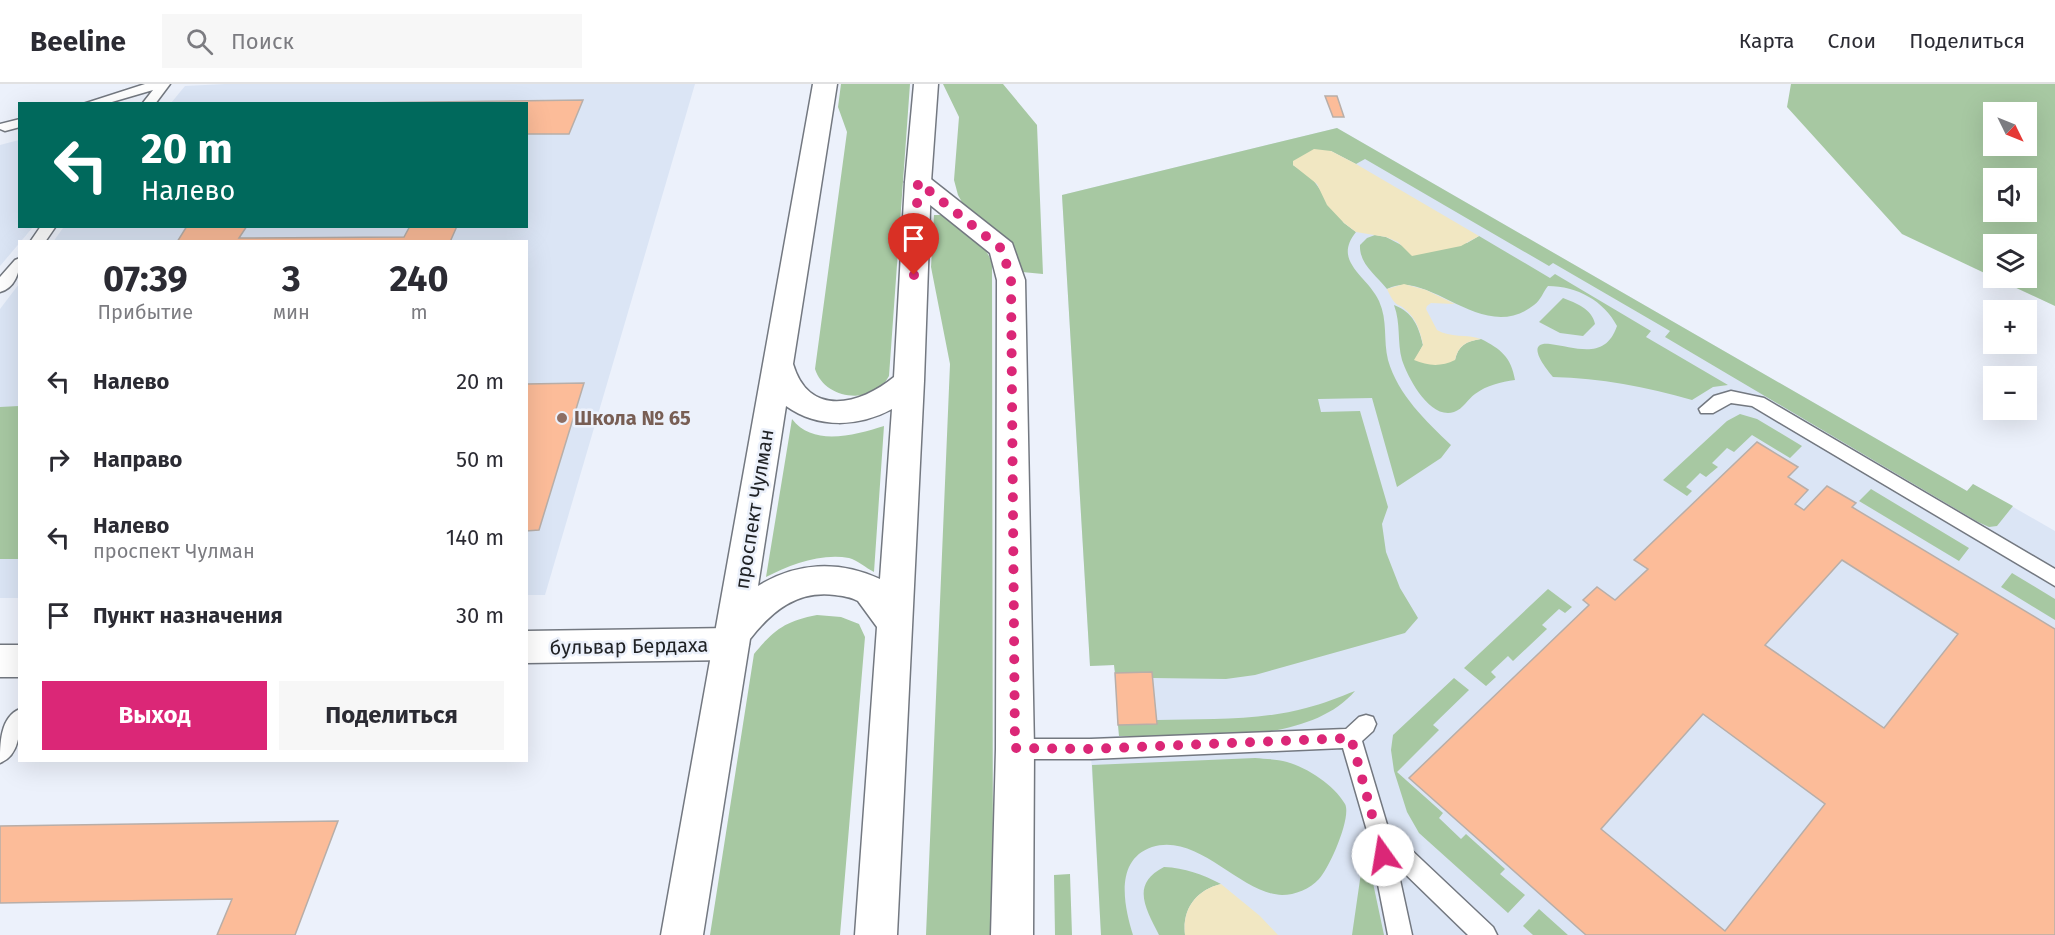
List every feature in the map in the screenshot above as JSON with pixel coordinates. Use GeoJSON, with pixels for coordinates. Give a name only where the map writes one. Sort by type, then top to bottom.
{"type":"FeatureCollection","features":[{"type":"Feature","properties":{"kind":"main road","name":"проспект Чулман"},"geometry":{"type":"LineString","coordinates":[[682,935],[825,84]]}},
{"type":"Feature","properties":{"kind":"main road"},"geometry":{"type":"LineString","coordinates":[[876,935],[909,381],[918,182],[926,84]]}},
{"type":"Feature","properties":{"kind":"main road"},"geometry":{"type":"LineString","coordinates":[[918,182],[1002,249],[1011,280],[1015,748],[1012,935]]}},
{"type":"Feature","properties":{"kind":"main road"},"geometry":{"type":"LineString","coordinates":[[778,364],[785,385],[802,404],[829,412],[849,414],[871,408],[890,398],[909,381]]}},
{"type":"Feature","properties":{"kind":"main road"},"geometry":{"type":"LineString","coordinates":[[732,638],[765,598],[809,579],[828,579],[853,584],[871,591],[894,624]]}},
{"type":"Feature","properties":{"kind":"main road","name":"бульвар Бердаха"},"geometry":{"type":"LineString","coordinates":[[528,647],[732,638]]}},
{"type":"Feature","properties":{"kind":"main road"},"geometry":{"type":"LineString","coordinates":[[0,661],[18,661]]}},
{"type":"Feature","properties":{"kind":"lane"},"geometry":{"type":"LineString","coordinates":[[96,102],[161,84]]}},
{"type":"Feature","properties":{"kind":"lane"},"geometry":{"type":"LineString","coordinates":[[149,102],[161,84]]}},
{"type":"Feature","properties":{"kind":"lane"},"geometry":{"type":"LineString","coordinates":[[5,127],[18,124]]}},
{"type":"Feature","properties":{"kind":"lane"},"geometry":{"type":"LineString","coordinates":[[0,287],[18,265]]}},
{"type":"Feature","properties":{"kind":"lane"},"geometry":{"type":"LineString","coordinates":[[1707,409],[1720,398],[1737,396],[1758,402],[2055,578]]}},
{"type":"Feature","properties":{"kind":"lane"},"geometry":{"type":"LineString","coordinates":[[0,753],[18,722]]}},
{"type":"Feature","properties":{"kind":"lane"},"geometry":{"type":"LineString","coordinates":[[1015,748],[1091,749],[1359,731],[1400,935]]}},
{"type":"Feature","properties":{"kind":"lane"},"geometry":{"type":"LineString","coordinates":[[1379,834],[1485,935]]}},
{"type":"Feature","properties":{"kind":"shaded area","name":"Школа № 65"},"geometry":{"type":"Polygon","coordinates":[[[225,84],[695,84],[545,595],[528,595],[528,240],[54,240],[63,228],[528,228],[528,102],[172,102],[185,86],[225,84]]]}},
{"type":"Feature","properties":{"kind":"shaded area"},"geometry":{"type":"Polygon","coordinates":[[[1337,128],[1967,491],[1973,484],[2055,531],[2055,935],[1101,935],[1090,737],[1119,736],[1114,665],[1090,666],[1062,195],[1337,128]]]}},
{"type":"Feature","properties":{"kind":"shaded area"},"geometry":{"type":"Polygon","coordinates":[[[18,140],[18,228],[32,228],[22,240],[18,240],[18,245],[0,266],[0,145],[18,140]]]}},
{"type":"Feature","properties":{"kind":"shaded area"},"geometry":{"type":"Polygon","coordinates":[[[18,285],[18,598],[0,598],[0,309],[18,285]]]}},
{"type":"Feature","properties":{"kind":"green space"},"geometry":{"type":"Polygon","coordinates":[[[841,84],[910,84],[889,376],[882,386],[872,392],[853,396],[834,391],[819,378],[815,369],[847,132],[838,107],[841,84]]]}},
{"type":"Feature","properties":{"kind":"green space"},"geometry":{"type":"Polygon","coordinates":[[[943,84],[1003,84],[1037,125],[1043,274],[1022,272],[1004,236],[963,204],[958,195],[954,180],[959,117],[943,84]]]}},
{"type":"Feature","properties":{"kind":"green space"},"geometry":{"type":"Polygon","coordinates":[[[1791,84],[2055,84],[2055,306],[2016,288],[2037,288],[2037,234],[1983,234],[1983,272],[1902,234],[1787,107],[1791,84]]]}},
{"type":"Feature","properties":{"kind":"green space"},"geometry":{"type":"Polygon","coordinates":[[[1337,128],[1967,491],[1973,484],[2013,506],[1997,526],[1989,527],[1978,522],[1665,337],[1670,331],[1553,263],[1549,266],[1365,159],[1356,164],[1331,151],[1293,165],[1311,177],[1344,223],[1356,232],[1348,252],[1350,260],[1374,292],[1382,308],[1388,360],[1393,373],[1414,407],[1451,445],[1441,458],[1397,487],[1372,398],[1318,399],[1321,412],[1360,411],[1388,507],[1382,524],[1386,552],[1400,588],[1418,618],[1405,633],[1255,675],[1226,679],[1153,678],[1152,672],[1115,673],[1114,665],[1090,666],[1062,195],[1337,128]]]}},
{"type":"Feature","properties":{"kind":"green space"},"geometry":{"type":"Polygon","coordinates":[[[934,215],[942,215],[980,243],[990,258],[992,266],[993,935],[926,935],[950,364],[931,267],[934,215]]]}},
{"type":"Feature","properties":{"kind":"green space"},"geometry":{"type":"Polygon","coordinates":[[[1375,235],[1386,237],[1405,247],[1467,243],[1479,236],[1550,278],[1555,274],[1651,331],[1646,337],[1728,385],[1713,387],[1692,400],[1623,384],[1553,377],[1539,357],[1538,347],[1542,344],[1589,349],[1605,344],[1612,337],[1617,326],[1597,302],[1579,292],[1548,286],[1534,305],[1514,315],[1495,317],[1476,312],[1420,288],[1403,285],[1387,289],[1365,264],[1360,252],[1360,245],[1367,238],[1375,235]]]}},
{"type":"Feature","properties":{"kind":"green space"},"geometry":{"type":"Polygon","coordinates":[[[1563,298],[1583,307],[1591,314],[1595,324],[1583,336],[1560,333],[1539,322],[1563,298]]]}},
{"type":"Feature","properties":{"kind":"green space"},"geometry":{"type":"Polygon","coordinates":[[[1394,305],[1410,316],[1419,332],[1423,345],[1415,360],[1455,360],[1458,351],[1464,345],[1481,339],[1504,355],[1511,365],[1515,380],[1484,388],[1454,412],[1445,413],[1437,410],[1421,396],[1405,368],[1394,305]]]}},
{"type":"Feature","properties":{"kind":"green space"},"geometry":{"type":"Polygon","coordinates":[[[18,406],[18,559],[0,559],[0,407],[18,406]]]}},
{"type":"Feature","properties":{"kind":"green space"},"geometry":{"type":"Polygon","coordinates":[[[1740,414],[1757,419],[1802,446],[1790,458],[1752,435],[1734,452],[1727,448],[1712,463],[1718,467],[1706,477],[1700,473],[1686,487],[1692,491],[1687,496],[1663,480],[1727,421],[1740,414]]]}},
{"type":"Feature","properties":{"kind":"green space"},"geometry":{"type":"Polygon","coordinates":[[[792,419],[801,428],[823,436],[848,435],[884,426],[874,572],[849,558],[827,557],[795,564],[766,577],[792,419]]]}},
{"type":"Feature","properties":{"kind":"green space"},"geometry":{"type":"Polygon","coordinates":[[[1871,489],[1969,548],[1959,561],[1859,501],[1871,489]]]}},
{"type":"Feature","properties":{"kind":"green space"},"geometry":{"type":"Polygon","coordinates":[[[2012,573],[2055,599],[2055,620],[2001,587],[2012,573]]]}},
{"type":"Feature","properties":{"kind":"green space"},"geometry":{"type":"Polygon","coordinates":[[[1548,589],[1572,607],[1565,613],[1559,609],[1542,625],[1547,629],[1513,661],[1508,656],[1491,672],[1496,677],[1486,686],[1464,668],[1548,589]]]}},
{"type":"Feature","properties":{"kind":"green space"},"geometry":{"type":"Polygon","coordinates":[[[817,615],[841,617],[859,624],[865,637],[840,935],[710,935],[754,654],[781,628],[796,620],[817,615]]]}},
{"type":"Feature","properties":{"kind":"green space"},"geometry":{"type":"Polygon","coordinates":[[[1454,678],[1469,690],[1433,725],[1439,730],[1397,772],[1443,813],[1439,818],[1461,839],[1466,834],[1505,869],[1500,874],[1525,895],[1508,913],[1419,833],[1407,812],[1394,771],[1391,750],[1393,735],[1454,678]]]}},
{"type":"Feature","properties":{"kind":"green space"},"geometry":{"type":"Polygon","coordinates":[[[1355,691],[1334,709],[1307,722],[1277,730],[1212,736],[1119,736],[1118,725],[1157,724],[1157,720],[1269,715],[1312,706],[1355,691]]]}},
{"type":"Feature","properties":{"kind":"green space"},"geometry":{"type":"Polygon","coordinates":[[[1255,758],[1283,761],[1303,768],[1334,790],[1345,804],[1342,831],[1333,854],[1319,879],[1302,891],[1282,895],[1251,885],[1203,855],[1186,848],[1169,845],[1152,847],[1140,853],[1132,862],[1127,873],[1125,898],[1133,935],[1101,935],[1092,765],[1255,758]]]}},
{"type":"Feature","properties":{"kind":"green space"},"geometry":{"type":"Polygon","coordinates":[[[1365,845],[1384,935],[1352,935],[1365,845]]]}},
{"type":"Feature","properties":{"kind":"green space"},"geometry":{"type":"Polygon","coordinates":[[[1164,867],[1193,872],[1221,884],[1204,891],[1192,902],[1186,917],[1185,935],[1159,935],[1146,907],[1144,889],[1147,881],[1164,867]]]}},
{"type":"Feature","properties":{"kind":"green space"},"geometry":{"type":"Polygon","coordinates":[[[1070,874],[1072,935],[1055,935],[1054,875],[1070,874]]]}},
{"type":"Feature","properties":{"kind":"green space"},"geometry":{"type":"Polygon","coordinates":[[[1539,909],[1568,935],[1533,935],[1523,926],[1539,909]]]}},
{"type":"Feature","properties":{"kind":"sand"},"geometry":{"type":"Polygon","coordinates":[[[1314,149],[1331,151],[1356,164],[1479,236],[1461,246],[1412,256],[1398,242],[1386,237],[1356,232],[1327,205],[1317,184],[1293,165],[1293,161],[1314,149]]]}},
{"type":"Feature","properties":{"kind":"sand"},"geometry":{"type":"Polygon","coordinates":[[[1404,284],[1426,290],[1455,304],[1431,303],[1427,306],[1426,309],[1437,330],[1447,334],[1481,339],[1464,345],[1458,351],[1455,360],[1445,364],[1424,364],[1414,360],[1423,345],[1418,328],[1409,313],[1395,303],[1387,289],[1404,284]]]}},
{"type":"Feature","properties":{"kind":"sand"},"geometry":{"type":"Polygon","coordinates":[[[1221,884],[1260,916],[1278,935],[1185,935],[1186,917],[1192,902],[1204,891],[1221,884]]]}},
{"type":"Feature","properties":{"kind":"building"},"geometry":{"type":"Polygon","coordinates":[[[1325,96],[1337,96],[1344,117],[1333,117],[1325,96]]]}},
{"type":"Feature","properties":{"kind":"building"},"geometry":{"type":"Polygon","coordinates":[[[583,100],[569,134],[528,134],[528,102],[428,102],[583,100]]]}},
{"type":"Feature","properties":{"kind":"building"},"geometry":{"type":"Polygon","coordinates":[[[186,228],[246,228],[239,238],[404,237],[409,228],[456,228],[451,240],[178,240],[186,228]]]}},
{"type":"Feature","properties":{"kind":"building"},"geometry":{"type":"Polygon","coordinates":[[[584,383],[539,530],[528,531],[528,384],[584,383]]]}},
{"type":"Feature","properties":{"kind":"building"},"geometry":{"type":"Polygon","coordinates":[[[1757,442],[1798,467],[1788,477],[1808,490],[1795,504],[1804,510],[1827,486],[1856,503],[1852,507],[2055,629],[2055,935],[1586,935],[1409,778],[1589,605],[1583,600],[1597,587],[1615,600],[1648,569],[1634,560],[1757,442]],[[1842,560],[1765,645],[1884,728],[1958,634],[1842,560]],[[1703,714],[1601,829],[1725,931],[1825,804],[1703,714]]]}},
{"type":"Feature","properties":{"kind":"building"},"geometry":{"type":"Polygon","coordinates":[[[1152,672],[1157,724],[1118,725],[1115,673],[1152,672]]]}},
{"type":"Feature","properties":{"kind":"building"},"geometry":{"type":"Polygon","coordinates":[[[338,821],[295,935],[217,935],[232,899],[0,903],[0,826],[338,821]]]}},
{"type":"Feature","properties":{"kind":"place","name":"Школа № 65"},"geometry":{"type":"Point","coordinates":[562,418]}},
{"type":"Feature","properties":{"kind":"route"},"geometry":{"type":"LineString","coordinates":[[914,275],[918,182],[1002,249],[1011,280],[1015,748],[1091,749],[1351,738],[1383,855]]}}]}
